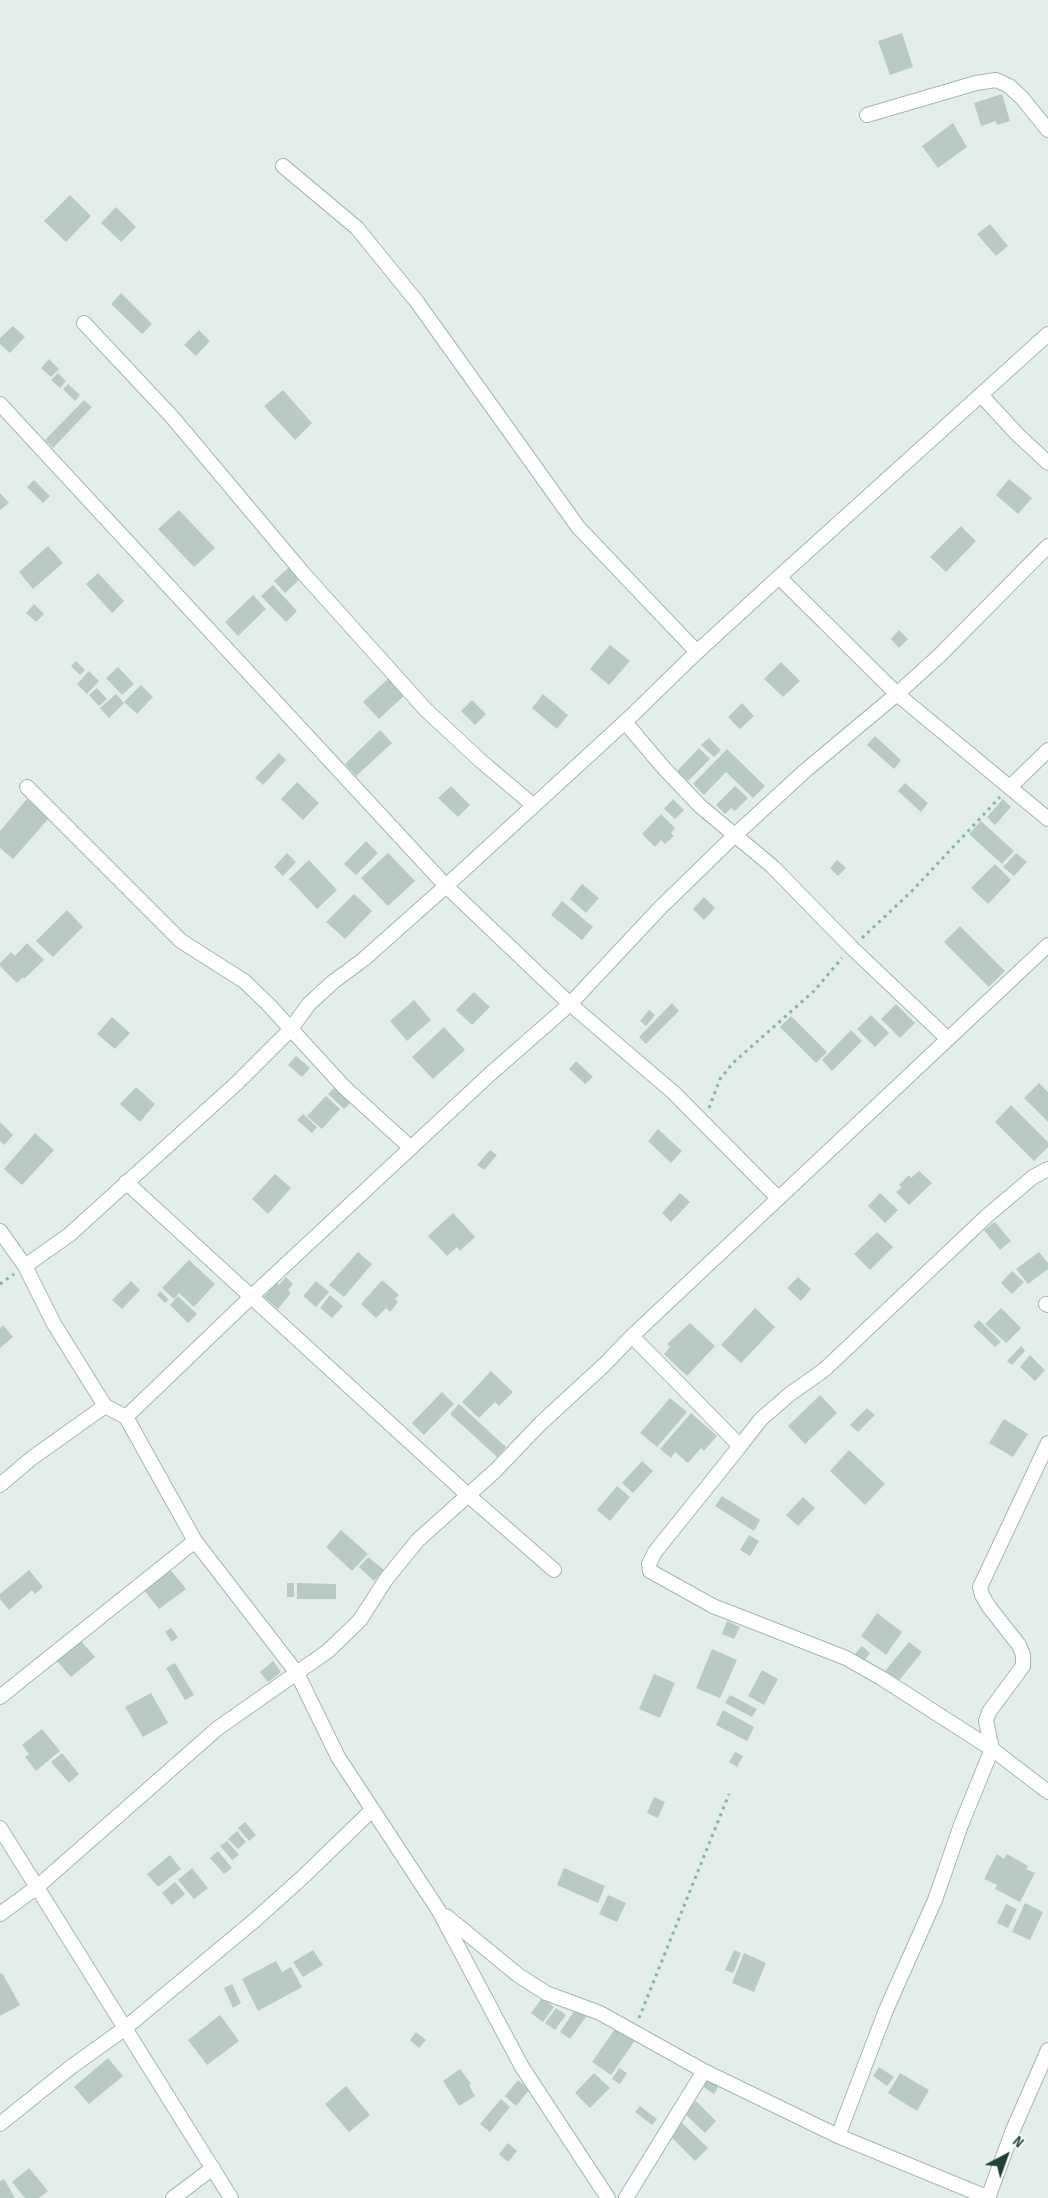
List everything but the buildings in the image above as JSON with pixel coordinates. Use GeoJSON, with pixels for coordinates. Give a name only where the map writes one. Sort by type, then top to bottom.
{"type":"FeatureCollection","features":[{"type":"Feature","properties":{"kind":"street"},"geometry":{"type":"LineString","coordinates":[[867,115],[976,83],[996,80],[1009,86],[1022,98],[1048,130]]}},
{"type":"Feature","properties":{"kind":"street"},"geometry":{"type":"LineString","coordinates":[[283,166],[357,228],[417,302],[578,527],[697,652]]}},
{"type":"Feature","properties":{"kind":"street"},"geometry":{"type":"LineString","coordinates":[[84,323],[173,418],[303,573],[426,710],[482,762],[534,805]]}},
{"type":"Feature","properties":{"kind":"street"},"geometry":{"type":"LineString","coordinates":[[26,1266],[69,1235],[237,1083],[290,1030],[309,1004],[446,886],[626,722],[779,576],[1048,334]]}},
{"type":"Feature","properties":{"kind":"street"},"geometry":{"type":"LineString","coordinates":[[981,395],[1048,463]]}},
{"type":"Feature","properties":{"kind":"street"},"geometry":{"type":"LineString","coordinates":[[0,404],[446,886],[570,1004],[674,1093],[778,1198]]}},
{"type":"Feature","properties":{"kind":"street"},"geometry":{"type":"LineString","coordinates":[[126,1416],[411,1148],[570,1004],[660,909],[735,836],[846,735],[897,694],[940,655],[1048,546]]}},
{"type":"Feature","properties":{"kind":"street"},"geometry":{"type":"LineString","coordinates":[[779,576],[897,694],[1048,819]]}},
{"type":"Feature","properties":{"kind":"street"},"geometry":{"type":"LineString","coordinates":[[626,722],[662,766],[700,806],[773,867],[851,947],[948,1039]]}},
{"type":"Feature","properties":{"kind":"street"},"geometry":{"type":"LineString","coordinates":[[1010,788],[1048,750]]}},
{"type":"Feature","properties":{"kind":"street"},"geometry":{"type":"LineString","coordinates":[[27,787],[181,941],[244,981],[345,1087],[411,1148]]}},
{"type":"Feature","properties":{"kind":"street"},"geometry":{"type":"LineString","coordinates":[[0,1914],[37,1887],[218,1728],[328,1651],[360,1620],[387,1578],[418,1540],[469,1496],[632,1336],[1048,945]]}},
{"type":"Feature","properties":{"kind":"street"},"geometry":{"type":"LineString","coordinates":[[1048,1169],[1033,1177],[988,1215],[824,1370],[790,1394],[762,1419],[655,1552],[650,1564],[650,1571],[713,1606],[846,1658],[883,1679],[992,1749],[1048,1792]]}},
{"type":"Feature","properties":{"kind":"street"},"geometry":{"type":"LineString","coordinates":[[126,1182],[469,1496],[554,1570]]}},
{"type":"Feature","properties":{"kind":"street"},"geometry":{"type":"LineString","coordinates":[[0,1231],[26,1266],[54,1324],[105,1406],[126,1416],[195,1541],[297,1673],[338,1757],[439,1911],[522,2067],[608,2198]]}},
{"type":"Feature","properties":{"kind":"street"},"geometry":{"type":"LineString","coordinates":[[632,1336],[740,1446]]}},
{"type":"Feature","properties":{"kind":"street"},"geometry":{"type":"LineString","coordinates":[[0,1485],[32,1458],[105,1406]]}},
{"type":"Feature","properties":{"kind":"street"},"geometry":{"type":"LineString","coordinates":[[838,2136],[886,2010],[934,1900],[992,1749],[986,1721],[989,1712],[1023,1666],[1023,1655],[1013,1635],[989,1607],[980,1587],[1048,1443]]}},
{"type":"Feature","properties":{"kind":"street"},"geometry":{"type":"LineString","coordinates":[[0,1697],[195,1541]]}},
{"type":"Feature","properties":{"kind":"street"},"geometry":{"type":"LineString","coordinates":[[0,2124],[71,2067],[124,2029],[255,1920],[372,1810]]}},
{"type":"Feature","properties":{"kind":"street"},"geometry":{"type":"LineString","coordinates":[[0,1828],[231,2198]]}},
{"type":"Feature","properties":{"kind":"street"},"geometry":{"type":"LineString","coordinates":[[439,1911],[518,1975],[546,1993],[600,2013],[704,2071],[838,2136],[988,2198],[1013,2130],[1048,2050]]}},
{"type":"Feature","properties":{"kind":"street"},"geometry":{"type":"LineString","coordinates":[[465,1958],[480,1945]]}},
{"type":"Feature","properties":{"kind":"street"},"geometry":{"type":"LineString","coordinates":[[626,2198],[704,2071]]}},
{"type":"Feature","properties":{"kind":"street"},"geometry":{"type":"LineString","coordinates":[[173,2198],[213,2168]]}},
{"type":"Feature","properties":{"kind":"path"},"geometry":{"type":"LineString","coordinates":[[634,2032],[729,1794]]}}]}
